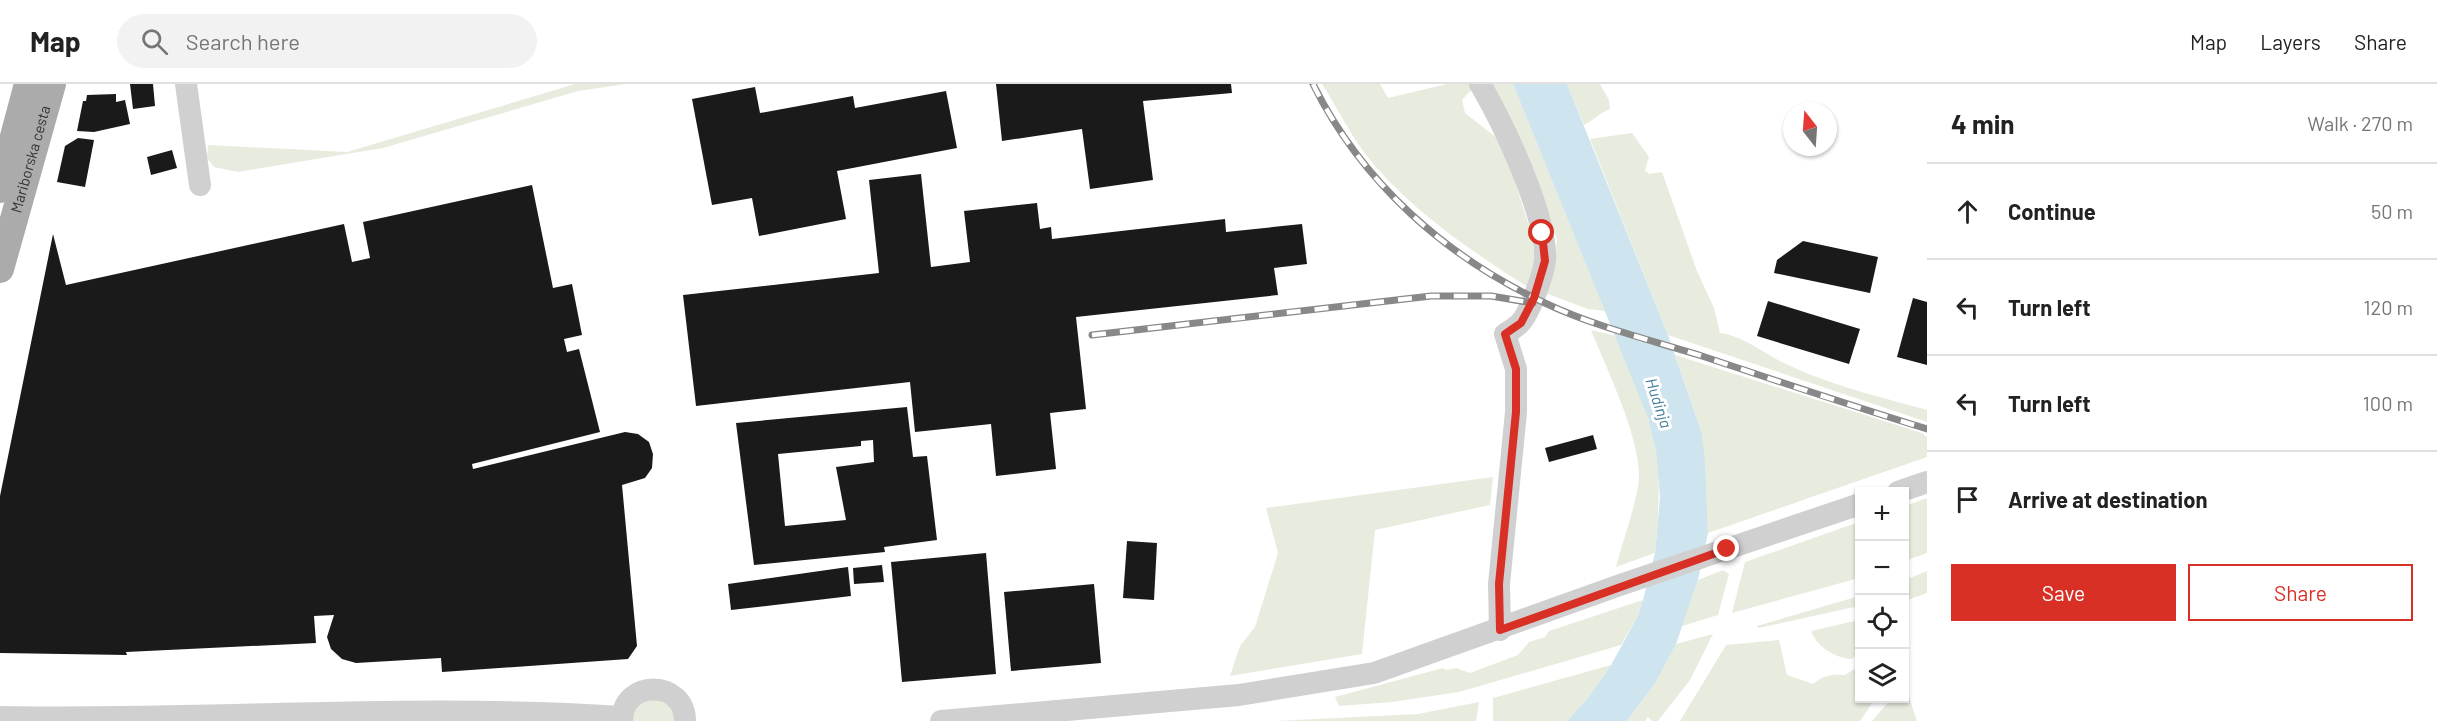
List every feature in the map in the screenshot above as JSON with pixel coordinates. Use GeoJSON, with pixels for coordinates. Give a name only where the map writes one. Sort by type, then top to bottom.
{"type":"FeatureCollection","features":[{"type":"Feature","properties":{"kind":"main road","name":"Mariborska cesta"},"geometry":{"type":"LineString","coordinates":[[0,189],[28,84]]}},
{"type":"Feature","properties":{"kind":"main road","name":"Mariborska cesta"},"geometry":{"type":"LineString","coordinates":[[0,269],[52,84]]}},
{"type":"Feature","properties":{"kind":"street"},"geometry":{"type":"LineString","coordinates":[[186,84],[200,185]]}},
{"type":"Feature","properties":{"kind":"street"},"geometry":{"type":"LineString","coordinates":[[1480,84],[1520,164],[1542,233],[1545,261],[1521,323],[1505,334],[1516,369],[1516,412],[1499,584],[1500,630]]}},
{"type":"Feature","properties":{"kind":"street"},"geometry":{"type":"LineString","coordinates":[[1909,488],[1927,482]]}},
{"type":"Feature","properties":{"kind":"street"},"geometry":{"type":"LineString","coordinates":[[941,721],[1239,695],[1363,675],[1500,630],[1620,585],[1855,506]]}},
{"type":"Feature","properties":{"kind":"street"},"geometry":{"type":"LineString","coordinates":[[0,717],[94,720],[465,711],[622,719],[628,701],[634,695],[642,690],[660,689],[680,702],[685,721]]}},
{"type":"Feature","properties":{"kind":"shaded area"},"geometry":{"type":"Polygon","coordinates":[[[575,84],[626,84],[578,91],[383,148],[238,172],[214,167],[207,158],[208,145],[347,152],[575,84]]]}},
{"type":"Feature","properties":{"kind":"shaded area"},"geometry":{"type":"Polygon","coordinates":[[[1322,84],[1380,84],[1388,98],[1447,84],[1470,84],[1473,88],[1462,100],[1465,113],[1502,142],[1531,232],[1537,270],[1531,284],[1526,286],[1460,242],[1398,190],[1363,151],[1322,84]]]}},
{"type":"Feature","properties":{"kind":"shaded area"},"geometry":{"type":"Polygon","coordinates":[[[1492,84],[1513,84],[1605,311],[1588,309],[1540,291],[1555,258],[1557,239],[1492,84]]]}},
{"type":"Feature","properties":{"kind":"shaded area"},"geometry":{"type":"Polygon","coordinates":[[[1567,84],[1600,84],[1609,100],[1610,109],[1584,125],[1567,84]]]}},
{"type":"Feature","properties":{"kind":"shaded area"},"geometry":{"type":"Polygon","coordinates":[[[1632,133],[1649,157],[1645,170],[1649,174],[1662,172],[1697,271],[1714,308],[1720,333],[1745,341],[1782,362],[1817,377],[1927,410],[1927,422],[1668,335],[1590,139],[1632,133]]]}},
{"type":"Feature","properties":{"kind":"shaded area"},"geometry":{"type":"Polygon","coordinates":[[[1591,330],[1616,336],[1649,421],[1658,464],[1655,553],[1616,567],[1636,497],[1639,471],[1631,430],[1591,330]]]}},
{"type":"Feature","properties":{"kind":"shaded area"},"geometry":{"type":"Polygon","coordinates":[[[1675,355],[1922,433],[1927,437],[1927,457],[1708,533],[1702,434],[1675,355]]]}},
{"type":"Feature","properties":{"kind":"shaded area"},"geometry":{"type":"Polygon","coordinates":[[[1493,477],[1490,505],[1375,530],[1362,654],[1230,676],[1240,646],[1255,627],[1278,553],[1266,508],[1493,477]]]}},
{"type":"Feature","properties":{"kind":"shaded area"},"geometry":{"type":"Polygon","coordinates":[[[1927,498],[1927,553],[1909,560],[1909,541],[1909,505],[1927,498]]]}},
{"type":"Feature","properties":{"kind":"shaded area"},"geometry":{"type":"Polygon","coordinates":[[[1855,523],[1855,579],[1732,613],[1745,562],[1855,523]]]}},
{"type":"Feature","properties":{"kind":"shaded area"},"geometry":{"type":"Polygon","coordinates":[[[1723,570],[1729,574],[1718,615],[1682,626],[1698,580],[1723,570]]]}},
{"type":"Feature","properties":{"kind":"shaded area"},"geometry":{"type":"Polygon","coordinates":[[[1927,571],[1927,593],[1909,600],[1909,578],[1927,571]]]}},
{"type":"Feature","properties":{"kind":"shaded area"},"geometry":{"type":"Polygon","coordinates":[[[1855,597],[1855,607],[1759,628],[1757,626],[1855,597]]]}},
{"type":"Feature","properties":{"kind":"shaded area"},"geometry":{"type":"Polygon","coordinates":[[[1643,600],[1638,616],[1621,645],[1459,692],[1392,702],[1339,706],[1335,697],[1443,668],[1446,670],[1456,668],[1470,673],[1518,655],[1529,642],[1545,637],[1549,631],[1643,600]]]}},
{"type":"Feature","properties":{"kind":"shaded area"},"geometry":{"type":"Polygon","coordinates":[[[1855,621],[1855,656],[1852,659],[1827,651],[1811,631],[1855,621]]]}},
{"type":"Feature","properties":{"kind":"shaded area"},"geometry":{"type":"Polygon","coordinates":[[[1713,634],[1690,680],[1658,721],[1652,721],[1648,717],[1645,721],[1627,721],[1656,682],[1676,644],[1713,634]]]}},
{"type":"Feature","properties":{"kind":"shaded area"},"geometry":{"type":"Polygon","coordinates":[[[1779,640],[1787,675],[1813,684],[1828,676],[1845,675],[1855,669],[1855,703],[1872,703],[1860,721],[1680,721],[1726,645],[1779,640]]]}},
{"type":"Feature","properties":{"kind":"shaded area"},"geometry":{"type":"Polygon","coordinates":[[[1611,665],[1587,699],[1567,721],[1493,721],[1493,698],[1611,665]]]}},
{"type":"Feature","properties":{"kind":"shaded area"},"geometry":{"type":"Polygon","coordinates":[[[1909,697],[1917,721],[1872,721],[1888,703],[1909,703],[1909,697]]]}},
{"type":"Feature","properties":{"kind":"shaded area"},"geometry":{"type":"Polygon","coordinates":[[[653,698],[674,708],[677,721],[631,721],[638,706],[653,698]]]}},
{"type":"Feature","properties":{"kind":"shaded area"},"geometry":{"type":"Polygon","coordinates":[[[1479,702],[1476,721],[1276,721],[1418,714],[1479,702]]]}},
{"type":"Feature","properties":{"kind":"water","name":"Hudinja"},"geometry":{"type":"Polygon","coordinates":[[[1513,84],[1567,84],[1668,335],[1702,434],[1708,533],[1698,580],[1676,644],[1656,682],[1627,721],[1567,721],[1587,699],[1611,665],[1638,616],[1655,553],[1660,497],[1656,451],[1648,418],[1513,84]]]}},
{"type":"Feature","properties":{"kind":"building"},"geometry":{"type":"Polygon","coordinates":[[[130,84],[153,84],[155,106],[133,109],[130,84]]]}},
{"type":"Feature","properties":{"kind":"building"},"geometry":{"type":"Polygon","coordinates":[[[996,84],[1231,84],[1232,93],[1143,101],[1153,180],[1090,189],[1082,129],[1002,141],[996,84]]]}},
{"type":"Feature","properties":{"kind":"building"},"geometry":{"type":"Polygon","coordinates":[[[755,87],[760,113],[853,96],[855,108],[946,91],[957,148],[837,171],[846,219],[759,236],[752,198],[712,205],[692,99],[755,87]]]}},
{"type":"Feature","properties":{"kind":"building"},"geometry":{"type":"Polygon","coordinates":[[[116,94],[116,102],[125,100],[130,124],[94,132],[77,131],[83,101],[86,101],[87,95],[116,94]]]}},
{"type":"Feature","properties":{"kind":"building"},"geometry":{"type":"Polygon","coordinates":[[[78,138],[94,140],[85,187],[57,182],[65,146],[78,138]]]}},
{"type":"Feature","properties":{"kind":"building"},"geometry":{"type":"Polygon","coordinates":[[[172,150],[177,168],[151,175],[147,157],[172,150]]]}},
{"type":"Feature","properties":{"kind":"building"},"geometry":{"type":"Polygon","coordinates":[[[921,174],[931,267],[970,262],[964,211],[1037,203],[1040,229],[1051,227],[1052,239],[1225,219],[1226,232],[1302,224],[1307,264],[1274,268],[1278,295],[1076,317],[1086,409],[1050,413],[1056,469],[996,476],[991,424],[915,432],[910,382],[696,406],[683,295],[879,273],[869,180],[921,174]]]}},
{"type":"Feature","properties":{"kind":"building"},"geometry":{"type":"Polygon","coordinates":[[[532,185],[553,288],[572,284],[582,335],[564,339],[567,352],[579,349],[600,432],[472,464],[473,469],[625,432],[638,434],[649,442],[653,454],[652,468],[645,478],[622,485],[637,646],[628,659],[442,672],[441,658],[356,663],[342,659],[331,649],[327,637],[334,615],[314,616],[316,643],[126,652],[127,655],[0,653],[0,496],[53,234],[66,285],[344,224],[352,262],[370,258],[363,222],[532,185]]]}},
{"type":"Feature","properties":{"kind":"building"},"geometry":{"type":"Polygon","coordinates":[[[1803,241],[1878,257],[1870,293],[1774,273],[1777,260],[1803,241]]]}},
{"type":"Feature","properties":{"kind":"building"},"geometry":{"type":"Polygon","coordinates":[[[1913,298],[1927,302],[1927,365],[1897,357],[1913,298]]]}},
{"type":"Feature","properties":{"kind":"building"},"geometry":{"type":"Polygon","coordinates":[[[1768,301],[1860,329],[1849,364],[1757,336],[1768,301]]]}},
{"type":"Feature","properties":{"kind":"building"},"geometry":{"type":"Polygon","coordinates":[[[907,407],[913,457],[927,456],[937,540],[884,547],[885,552],[754,565],[736,423],[907,407]],[[873,440],[861,441],[861,446],[778,454],[785,526],[846,520],[836,467],[874,462],[873,440]]]}},
{"type":"Feature","properties":{"kind":"building"},"geometry":{"type":"Polygon","coordinates":[[[1593,435],[1597,449],[1549,462],[1545,448],[1593,435]]]}},
{"type":"Feature","properties":{"kind":"building"},"geometry":{"type":"Polygon","coordinates":[[[1127,541],[1157,543],[1154,600],[1123,598],[1127,541]]]}},
{"type":"Feature","properties":{"kind":"building"},"geometry":{"type":"Polygon","coordinates":[[[986,553],[996,674],[902,682],[891,562],[986,553]]]}},
{"type":"Feature","properties":{"kind":"building"},"geometry":{"type":"Polygon","coordinates":[[[882,565],[884,582],[854,584],[853,568],[882,565]]]}},
{"type":"Feature","properties":{"kind":"building"},"geometry":{"type":"Polygon","coordinates":[[[848,567],[851,596],[731,610],[728,584],[848,567]]]}},
{"type":"Feature","properties":{"kind":"building"},"geometry":{"type":"Polygon","coordinates":[[[1094,584],[1101,663],[1011,671],[1004,592],[1094,584]]]}},
{"type":"Feature","properties":{"kind":"railway"},"geometry":{"type":"LineString","coordinates":[[1313,84],[1333,120],[1356,154],[1382,185],[1442,240],[1475,264],[1510,285],[1547,304],[1604,326],[1927,429]]}},
{"type":"Feature","properties":{"kind":"railway"},"geometry":{"type":"LineString","coordinates":[[1092,335],[1431,296],[1491,296],[1533,303]]}},
{"type":"Feature","properties":{"kind":"route"},"geometry":{"type":"LineString","coordinates":[[1542,233],[1545,261],[1534,298],[1521,323],[1505,334],[1516,369],[1516,412],[1499,584],[1500,630],[1620,585],[1727,549]]}}]}
